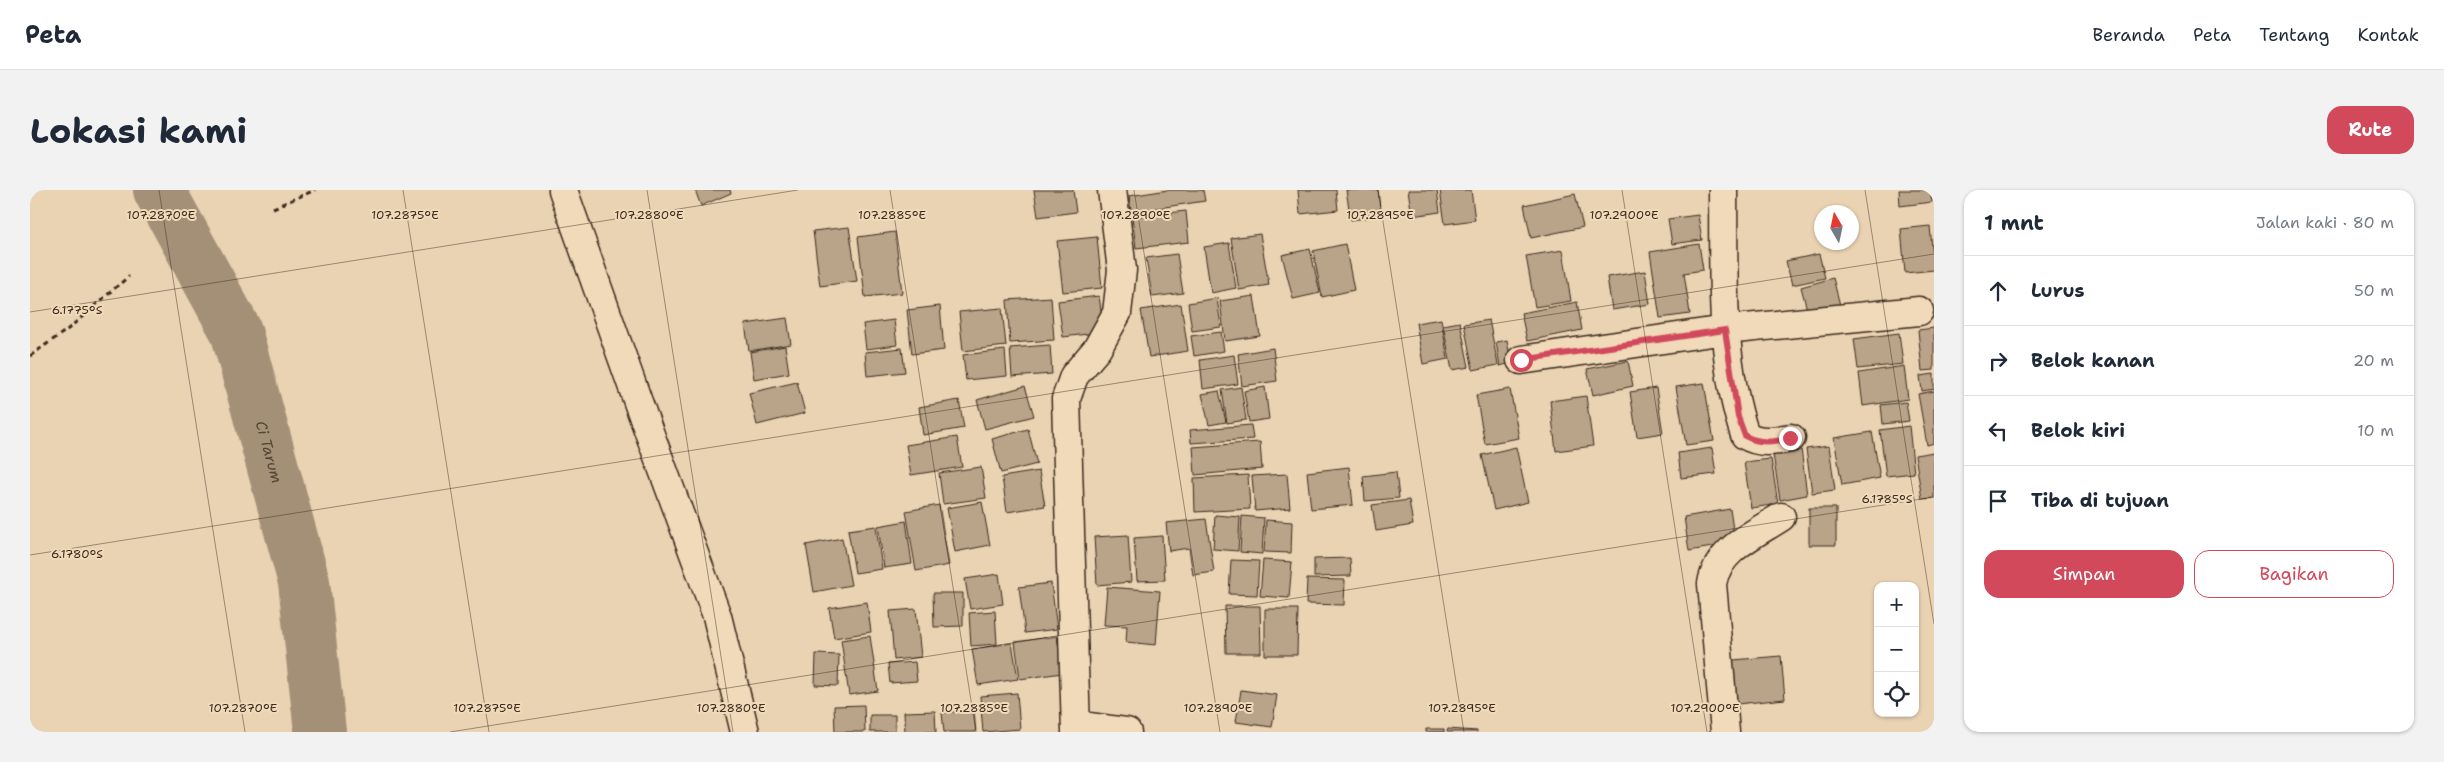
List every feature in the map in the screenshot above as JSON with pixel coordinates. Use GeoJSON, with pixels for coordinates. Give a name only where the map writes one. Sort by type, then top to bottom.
{"type":"FeatureCollection","features":[{"type":"Feature","properties":{"kind":"street"},"geometry":{"type":"LineString","coordinates":[[563,190],[638,402],[717,616],[746,732]]}},
{"type":"Feature","properties":{"kind":"street"},"geometry":{"type":"LineString","coordinates":[[1112,190],[1122,270],[1117,313],[1098,349],[1074,376],[1066,399],[1076,728],[1127,732]]}},
{"type":"Feature","properties":{"kind":"street"},"geometry":{"type":"LineString","coordinates":[[1723,190],[1725,330],[1738,417],[1745,436],[1754,441],[1770,442],[1790,438]]}},
{"type":"Feature","properties":{"kind":"street"},"geometry":{"type":"LineString","coordinates":[[1521,360],[1725,330],[1920,311]]}},
{"type":"Feature","properties":{"kind":"street"},"geometry":{"type":"LineString","coordinates":[[1725,732],[1712,584],[1713,573],[1726,554],[1781,517]]}},
{"type":"Feature","properties":{"kind":"path"},"geometry":{"type":"LineString","coordinates":[[273,208],[315,190]]}},
{"type":"Feature","properties":{"kind":"path"},"geometry":{"type":"LineString","coordinates":[[30,356],[68,329],[129,276]]}},
{"type":"Feature","properties":{"kind":"building"},"geometry":{"type":"Polygon","coordinates":[[[695,190],[730,190],[731,193],[701,206],[695,190]]]}},
{"type":"Feature","properties":{"kind":"building"},"geometry":{"type":"Polygon","coordinates":[[[1034,190],[1073,190],[1076,212],[1038,217],[1034,190]]]}},
{"type":"Feature","properties":{"kind":"building"},"geometry":{"type":"Polygon","coordinates":[[[1168,190],[1203,190],[1205,201],[1131,212],[1129,196],[1168,190]]]}},
{"type":"Feature","properties":{"kind":"building"},"geometry":{"type":"Polygon","coordinates":[[[1298,190],[1336,190],[1338,210],[1300,214],[1298,190]]]}},
{"type":"Feature","properties":{"kind":"building"},"geometry":{"type":"Polygon","coordinates":[[[1346,190],[1378,190],[1381,216],[1351,220],[1346,190]]]}},
{"type":"Feature","properties":{"kind":"building"},"geometry":{"type":"Polygon","coordinates":[[[1408,190],[1437,190],[1440,212],[1412,216],[1408,190]]]}},
{"type":"Feature","properties":{"kind":"building"},"geometry":{"type":"Polygon","coordinates":[[[1440,190],[1471,190],[1475,220],[1445,224],[1440,190]]]}},
{"type":"Feature","properties":{"kind":"building"},"geometry":{"type":"Polygon","coordinates":[[[1899,190],[1930,190],[1932,202],[1900,206],[1899,190]]]}},
{"type":"Feature","properties":{"kind":"building"},"geometry":{"type":"Polygon","coordinates":[[[1575,194],[1583,227],[1531,238],[1524,205],[1575,194]]]}},
{"type":"Feature","properties":{"kind":"building"},"geometry":{"type":"Polygon","coordinates":[[[1186,211],[1189,242],[1136,248],[1132,217],[1186,211]]]}},
{"type":"Feature","properties":{"kind":"building"},"geometry":{"type":"Polygon","coordinates":[[[1698,215],[1702,240],[1672,244],[1668,219],[1698,215]]]}},
{"type":"Feature","properties":{"kind":"building"},"geometry":{"type":"Polygon","coordinates":[[[1930,226],[1934,270],[1905,273],[1901,229],[1930,226]]]}},
{"type":"Feature","properties":{"kind":"building"},"geometry":{"type":"Polygon","coordinates":[[[849,227],[857,281],[820,286],[813,231],[849,227]]]}},
{"type":"Feature","properties":{"kind":"building"},"geometry":{"type":"Polygon","coordinates":[[[895,232],[902,293],[865,297],[858,237],[895,232]]]}},
{"type":"Feature","properties":{"kind":"building"},"geometry":{"type":"Polygon","coordinates":[[[1260,234],[1269,285],[1239,290],[1231,238],[1260,234]]]}},
{"type":"Feature","properties":{"kind":"building"},"geometry":{"type":"Polygon","coordinates":[[[1097,237],[1102,288],[1063,292],[1057,241],[1097,237]]]}},
{"type":"Feature","properties":{"kind":"building"},"geometry":{"type":"Polygon","coordinates":[[[1229,243],[1236,288],[1211,293],[1204,247],[1229,243]]]}},
{"type":"Feature","properties":{"kind":"building"},"geometry":{"type":"Polygon","coordinates":[[[1345,244],[1354,290],[1322,297],[1313,251],[1345,244]]]}},
{"type":"Feature","properties":{"kind":"building"},"geometry":{"type":"Polygon","coordinates":[[[1699,244],[1703,270],[1684,273],[1690,314],[1660,318],[1650,252],[1699,244]]]}},
{"type":"Feature","properties":{"kind":"building"},"geometry":{"type":"Polygon","coordinates":[[[1310,249],[1320,293],[1293,299],[1282,255],[1310,249]]]}},
{"type":"Feature","properties":{"kind":"building"},"geometry":{"type":"Polygon","coordinates":[[[1563,250],[1571,301],[1535,307],[1526,256],[1563,250]]]}},
{"type":"Feature","properties":{"kind":"building"},"geometry":{"type":"Polygon","coordinates":[[[1177,254],[1183,293],[1152,297],[1146,258],[1177,254]]]}},
{"type":"Feature","properties":{"kind":"building"},"geometry":{"type":"Polygon","coordinates":[[[1819,254],[1825,278],[1792,285],[1786,261],[1819,254]]]}},
{"type":"Feature","properties":{"kind":"building"},"geometry":{"type":"Polygon","coordinates":[[[1645,271],[1650,304],[1612,310],[1607,277],[1645,271]]]}},
{"type":"Feature","properties":{"kind":"building"},"geometry":{"type":"Polygon","coordinates":[[[1833,278],[1841,309],[1809,317],[1801,287],[1833,278]]]}},
{"type":"Feature","properties":{"kind":"building"},"geometry":{"type":"Polygon","coordinates":[[[1099,296],[1104,332],[1063,337],[1058,301],[1099,296]]]}},
{"type":"Feature","properties":{"kind":"building"},"geometry":{"type":"Polygon","coordinates":[[[1254,296],[1260,336],[1225,341],[1220,301],[1254,296]]]}},
{"type":"Feature","properties":{"kind":"building"},"geometry":{"type":"Polygon","coordinates":[[[1051,297],[1054,340],[1010,343],[1007,300],[1051,297]]]}},
{"type":"Feature","properties":{"kind":"building"},"geometry":{"type":"Polygon","coordinates":[[[1217,298],[1221,327],[1192,331],[1188,303],[1217,298]]]}},
{"type":"Feature","properties":{"kind":"building"},"geometry":{"type":"Polygon","coordinates":[[[1577,302],[1582,330],[1527,341],[1521,313],[1577,302]]]}},
{"type":"Feature","properties":{"kind":"building"},"geometry":{"type":"Polygon","coordinates":[[[1181,304],[1188,351],[1149,357],[1141,310],[1181,304]]]}},
{"type":"Feature","properties":{"kind":"building"},"geometry":{"type":"Polygon","coordinates":[[[940,306],[944,350],[912,354],[907,310],[940,306]]]}},
{"type":"Feature","properties":{"kind":"building"},"geometry":{"type":"Polygon","coordinates":[[[1002,308],[1006,346],[963,351],[959,312],[1002,308]]]}},
{"type":"Feature","properties":{"kind":"building"},"geometry":{"type":"Polygon","coordinates":[[[787,318],[791,344],[749,351],[745,324],[787,318]]]}},
{"type":"Feature","properties":{"kind":"building"},"geometry":{"type":"Polygon","coordinates":[[[1441,319],[1448,359],[1423,364],[1416,323],[1441,319]]]}},
{"type":"Feature","properties":{"kind":"building"},"geometry":{"type":"Polygon","coordinates":[[[894,320],[897,345],[866,349],[863,324],[894,320]]]}},
{"type":"Feature","properties":{"kind":"building"},"geometry":{"type":"Polygon","coordinates":[[[1489,320],[1498,365],[1473,370],[1464,324],[1489,320]]]}},
{"type":"Feature","properties":{"kind":"building"},"geometry":{"type":"Polygon","coordinates":[[[1460,322],[1469,367],[1452,370],[1443,325],[1460,322]]]}},
{"type":"Feature","properties":{"kind":"building"},"geometry":{"type":"Polygon","coordinates":[[[1934,328],[1934,370],[1922,371],[1918,330],[1934,328]]]}},
{"type":"Feature","properties":{"kind":"building"},"geometry":{"type":"Polygon","coordinates":[[[1221,332],[1224,351],[1194,356],[1191,336],[1221,332]]]}},
{"type":"Feature","properties":{"kind":"building"},"geometry":{"type":"Polygon","coordinates":[[[1899,333],[1903,364],[1858,369],[1854,339],[1899,333]]]}},
{"type":"Feature","properties":{"kind":"building"},"geometry":{"type":"Polygon","coordinates":[[[1507,340],[1511,363],[1500,366],[1496,342],[1507,340]]]}},
{"type":"Feature","properties":{"kind":"building"},"geometry":{"type":"Polygon","coordinates":[[[1050,345],[1052,374],[1012,377],[1010,348],[1050,345]]]}},
{"type":"Feature","properties":{"kind":"building"},"geometry":{"type":"Polygon","coordinates":[[[785,346],[789,373],[754,379],[750,352],[785,346]]]}},
{"type":"Feature","properties":{"kind":"building"},"geometry":{"type":"Polygon","coordinates":[[[902,348],[905,372],[867,376],[865,352],[902,348]]]}},
{"type":"Feature","properties":{"kind":"building"},"geometry":{"type":"Polygon","coordinates":[[[1273,348],[1277,381],[1242,386],[1238,354],[1273,348]]]}},
{"type":"Feature","properties":{"kind":"building"},"geometry":{"type":"Polygon","coordinates":[[[1005,350],[1007,376],[966,380],[963,355],[1005,350]]]}},
{"type":"Feature","properties":{"kind":"building"},"geometry":{"type":"Polygon","coordinates":[[[1234,355],[1238,384],[1203,389],[1200,360],[1234,355]]]}},
{"type":"Feature","properties":{"kind":"building"},"geometry":{"type":"Polygon","coordinates":[[[1628,361],[1633,386],[1593,395],[1587,369],[1628,361]]]}},
{"type":"Feature","properties":{"kind":"building"},"geometry":{"type":"Polygon","coordinates":[[[1904,366],[1908,399],[1863,406],[1859,373],[1904,366]]]}},
{"type":"Feature","properties":{"kind":"building"},"geometry":{"type":"Polygon","coordinates":[[[1934,374],[1934,389],[1922,391],[1920,376],[1934,374]]]}},
{"type":"Feature","properties":{"kind":"building"},"geometry":{"type":"Polygon","coordinates":[[[797,382],[805,413],[757,425],[749,393],[797,382]]]}},
{"type":"Feature","properties":{"kind":"building"},"geometry":{"type":"Polygon","coordinates":[[[1704,383],[1714,441],[1686,445],[1676,387],[1704,383]]]}},
{"type":"Feature","properties":{"kind":"building"},"geometry":{"type":"Polygon","coordinates":[[[1025,386],[1034,416],[985,429],[977,400],[1025,386]]]}},
{"type":"Feature","properties":{"kind":"building"},"geometry":{"type":"Polygon","coordinates":[[[1241,387],[1246,420],[1227,423],[1222,390],[1241,387]]]}},
{"type":"Feature","properties":{"kind":"building"},"geometry":{"type":"Polygon","coordinates":[[[1265,387],[1269,419],[1249,422],[1244,391],[1265,387]]]}},
{"type":"Feature","properties":{"kind":"building"},"geometry":{"type":"Polygon","coordinates":[[[1656,388],[1663,433],[1637,437],[1630,392],[1656,388]]]}},
{"type":"Feature","properties":{"kind":"building"},"geometry":{"type":"Polygon","coordinates":[[[1510,389],[1519,438],[1485,444],[1476,395],[1510,389]]]}},
{"type":"Feature","properties":{"kind":"building"},"geometry":{"type":"Polygon","coordinates":[[[1219,391],[1226,422],[1209,425],[1202,394],[1219,391]]]}},
{"type":"Feature","properties":{"kind":"building"},"geometry":{"type":"Polygon","coordinates":[[[1934,391],[1934,443],[1927,445],[1918,394],[1934,391]]]}},
{"type":"Feature","properties":{"kind":"building"},"geometry":{"type":"Polygon","coordinates":[[[1586,396],[1593,446],[1556,451],[1550,401],[1586,396]]]}},
{"type":"Feature","properties":{"kind":"building"},"geometry":{"type":"Polygon","coordinates":[[[959,400],[964,428],[923,435],[919,407],[959,400]]]}},
{"type":"Feature","properties":{"kind":"building"},"geometry":{"type":"Polygon","coordinates":[[[1906,402],[1909,421],[1883,424],[1881,405],[1906,402]]]}},
{"type":"Feature","properties":{"kind":"building"},"geometry":{"type":"Polygon","coordinates":[[[1251,425],[1253,439],[1191,443],[1190,430],[1251,425]]]}},
{"type":"Feature","properties":{"kind":"building"},"geometry":{"type":"Polygon","coordinates":[[[1909,426],[1914,473],[1886,476],[1880,430],[1909,426]]]}},
{"type":"Feature","properties":{"kind":"building"},"geometry":{"type":"Polygon","coordinates":[[[1028,429],[1037,464],[1001,473],[992,439],[1028,429]]]}},
{"type":"Feature","properties":{"kind":"building"},"geometry":{"type":"Polygon","coordinates":[[[1872,432],[1880,478],[1842,485],[1834,438],[1872,432]]]}},
{"type":"Feature","properties":{"kind":"building"},"geometry":{"type":"Polygon","coordinates":[[[957,437],[962,467],[911,475],[906,445],[957,437]]]}},
{"type":"Feature","properties":{"kind":"building"},"geometry":{"type":"Polygon","coordinates":[[[1260,442],[1262,469],[1195,475],[1193,447],[1260,442]]]}},
{"type":"Feature","properties":{"kind":"building"},"geometry":{"type":"Polygon","coordinates":[[[1829,446],[1835,490],[1812,493],[1806,449],[1829,446]]]}},
{"type":"Feature","properties":{"kind":"building"},"geometry":{"type":"Polygon","coordinates":[[[1516,447],[1528,502],[1494,510],[1482,455],[1516,447]]]}},
{"type":"Feature","properties":{"kind":"building"},"geometry":{"type":"Polygon","coordinates":[[[1712,448],[1716,474],[1681,478],[1678,453],[1712,448]]]}},
{"type":"Feature","properties":{"kind":"building"},"geometry":{"type":"Polygon","coordinates":[[[1801,449],[1807,495],[1780,500],[1773,454],[1801,449]]]}},
{"type":"Feature","properties":{"kind":"building"},"geometry":{"type":"Polygon","coordinates":[[[1934,452],[1934,498],[1922,499],[1915,455],[1934,452]]]}},
{"type":"Feature","properties":{"kind":"building"},"geometry":{"type":"Polygon","coordinates":[[[1771,459],[1778,504],[1751,508],[1744,462],[1771,459]]]}},
{"type":"Feature","properties":{"kind":"building"},"geometry":{"type":"Polygon","coordinates":[[[981,467],[986,498],[943,504],[939,473],[981,467]]]}},
{"type":"Feature","properties":{"kind":"building"},"geometry":{"type":"Polygon","coordinates":[[[1349,467],[1353,505],[1311,509],[1307,472],[1349,467]]]}},
{"type":"Feature","properties":{"kind":"building"},"geometry":{"type":"Polygon","coordinates":[[[1039,471],[1045,506],[1007,512],[1002,477],[1039,471]]]}},
{"type":"Feature","properties":{"kind":"building"},"geometry":{"type":"Polygon","coordinates":[[[1396,472],[1399,498],[1365,501],[1363,476],[1396,472]]]}},
{"type":"Feature","properties":{"kind":"building"},"geometry":{"type":"Polygon","coordinates":[[[1287,474],[1290,508],[1255,511],[1252,476],[1287,474]]]}},
{"type":"Feature","properties":{"kind":"building"},"geometry":{"type":"Polygon","coordinates":[[[1248,475],[1250,509],[1195,512],[1194,478],[1248,475]]]}},
{"type":"Feature","properties":{"kind":"building"},"geometry":{"type":"Polygon","coordinates":[[[1409,500],[1413,525],[1376,531],[1372,505],[1409,500]]]}},
{"type":"Feature","properties":{"kind":"building"},"geometry":{"type":"Polygon","coordinates":[[[982,502],[990,545],[955,552],[947,508],[982,502]]]}},
{"type":"Feature","properties":{"kind":"building"},"geometry":{"type":"Polygon","coordinates":[[[939,505],[949,565],[916,571],[906,511],[939,505]]]}},
{"type":"Feature","properties":{"kind":"building"},"geometry":{"type":"Polygon","coordinates":[[[1809,508],[1836,508],[1836,545],[1809,545],[1809,508]]]}},
{"type":"Feature","properties":{"kind":"building"},"geometry":{"type":"Polygon","coordinates":[[[1730,509],[1735,543],[1689,551],[1684,517],[1730,509]]]}},
{"type":"Feature","properties":{"kind":"building"},"geometry":{"type":"Polygon","coordinates":[[[1215,515],[1240,517],[1238,551],[1213,549],[1215,515]]]}},
{"type":"Feature","properties":{"kind":"building"},"geometry":{"type":"Polygon","coordinates":[[[1242,516],[1264,518],[1262,554],[1240,552],[1242,516]]]}},
{"type":"Feature","properties":{"kind":"building"},"geometry":{"type":"Polygon","coordinates":[[[1206,519],[1214,572],[1193,575],[1189,548],[1169,551],[1166,523],[1206,519]]]}},
{"type":"Feature","properties":{"kind":"building"},"geometry":{"type":"Polygon","coordinates":[[[1266,520],[1292,522],[1291,553],[1264,552],[1266,520]]]}},
{"type":"Feature","properties":{"kind":"building"},"geometry":{"type":"Polygon","coordinates":[[[906,521],[912,564],[884,568],[878,526],[906,521]]]}},
{"type":"Feature","properties":{"kind":"building"},"geometry":{"type":"Polygon","coordinates":[[[876,526],[882,569],[855,573],[848,530],[876,526]]]}},
{"type":"Feature","properties":{"kind":"building"},"geometry":{"type":"Polygon","coordinates":[[[1128,535],[1131,582],[1097,585],[1094,537],[1128,535]]]}},
{"type":"Feature","properties":{"kind":"building"},"geometry":{"type":"Polygon","coordinates":[[[1162,536],[1165,580],[1137,581],[1134,538],[1162,536]]]}},
{"type":"Feature","properties":{"kind":"building"},"geometry":{"type":"Polygon","coordinates":[[[842,538],[851,585],[814,592],[806,545],[842,538]]]}},
{"type":"Feature","properties":{"kind":"building"},"geometry":{"type":"Polygon","coordinates":[[[1350,558],[1351,576],[1314,577],[1314,559],[1350,558]]]}},
{"type":"Feature","properties":{"kind":"building"},"geometry":{"type":"Polygon","coordinates":[[[1231,560],[1259,561],[1257,595],[1229,594],[1231,560]]]}},
{"type":"Feature","properties":{"kind":"building"},"geometry":{"type":"Polygon","coordinates":[[[1263,560],[1292,562],[1289,598],[1260,596],[1263,560]]]}},
{"type":"Feature","properties":{"kind":"building"},"geometry":{"type":"Polygon","coordinates":[[[999,574],[1003,604],[970,609],[965,579],[999,574]]]}},
{"type":"Feature","properties":{"kind":"building"},"geometry":{"type":"Polygon","coordinates":[[[1307,579],[1345,580],[1344,605],[1306,604],[1307,579]]]}},
{"type":"Feature","properties":{"kind":"building"},"geometry":{"type":"Polygon","coordinates":[[[1051,583],[1057,629],[1025,633],[1019,587],[1051,583]]]}},
{"type":"Feature","properties":{"kind":"building"},"geometry":{"type":"Polygon","coordinates":[[[1107,587],[1160,591],[1156,645],[1126,642],[1127,626],[1104,625],[1107,587]]]}},
{"type":"Feature","properties":{"kind":"building"},"geometry":{"type":"Polygon","coordinates":[[[933,593],[963,593],[963,626],[934,627],[933,593]]]}},
{"type":"Feature","properties":{"kind":"building"},"geometry":{"type":"Polygon","coordinates":[[[867,602],[871,632],[834,638],[829,608],[867,602]]]}},
{"type":"Feature","properties":{"kind":"building"},"geometry":{"type":"Polygon","coordinates":[[[1225,606],[1260,606],[1261,653],[1226,653],[1225,606]]]}},
{"type":"Feature","properties":{"kind":"building"},"geometry":{"type":"Polygon","coordinates":[[[916,609],[921,657],[894,660],[890,611],[916,609]]]}},
{"type":"Feature","properties":{"kind":"building"},"geometry":{"type":"Polygon","coordinates":[[[1265,609],[1298,609],[1297,655],[1265,655],[1265,609]]]}},
{"type":"Feature","properties":{"kind":"building"},"geometry":{"type":"Polygon","coordinates":[[[995,611],[997,644],[971,646],[969,613],[995,611]]]}},
{"type":"Feature","properties":{"kind":"building"},"geometry":{"type":"Polygon","coordinates":[[[870,636],[878,691],[849,695],[841,640],[870,636]]]}},
{"type":"Feature","properties":{"kind":"building"},"geometry":{"type":"Polygon","coordinates":[[[1057,636],[1062,673],[1020,679],[1015,642],[1057,636]]]}},
{"type":"Feature","properties":{"kind":"building"},"geometry":{"type":"Polygon","coordinates":[[[1012,643],[1018,679],[978,685],[972,649],[1012,643]]]}},
{"type":"Feature","properties":{"kind":"building"},"geometry":{"type":"Polygon","coordinates":[[[816,654],[839,655],[838,686],[815,685],[816,654]]]}},
{"type":"Feature","properties":{"kind":"building"},"geometry":{"type":"Polygon","coordinates":[[[1781,656],[1785,699],[1737,704],[1733,660],[1781,656]]]}},
{"type":"Feature","properties":{"kind":"building"},"geometry":{"type":"Polygon","coordinates":[[[915,662],[917,681],[890,683],[888,664],[915,662]]]}},
{"type":"Feature","properties":{"kind":"building"},"geometry":{"type":"Polygon","coordinates":[[[1241,690],[1277,695],[1272,727],[1236,722],[1241,690]]]}},
{"type":"Feature","properties":{"kind":"building"},"geometry":{"type":"Polygon","coordinates":[[[1017,693],[1020,729],[983,732],[980,696],[1017,693]]]}},
{"type":"Feature","properties":{"kind":"building"},"geometry":{"type":"Polygon","coordinates":[[[864,705],[865,732],[835,732],[834,706],[864,705]]]}},
{"type":"Feature","properties":{"kind":"building"},"geometry":{"type":"Polygon","coordinates":[[[974,710],[976,732],[944,732],[942,713],[974,710]]]}},
{"type":"Feature","properties":{"kind":"building"},"geometry":{"type":"Polygon","coordinates":[[[935,711],[936,732],[905,732],[904,712],[935,711]]]}},
{"type":"Feature","properties":{"kind":"building"},"geometry":{"type":"Polygon","coordinates":[[[870,715],[895,715],[895,732],[870,732],[870,715]]]}},
{"type":"Feature","properties":{"kind":"building"},"geometry":{"type":"Polygon","coordinates":[[[1426,729],[1444,729],[1444,732],[1426,732],[1426,729]]]}},
{"type":"Feature","properties":{"kind":"building"},"geometry":{"type":"Polygon","coordinates":[[[1448,729],[1477,731],[1477,732],[1447,732],[1448,729]]]}},
{"type":"Feature","properties":{"kind":"waterway","name":"Ci Tarum"},"geometry":{"type":"LineString","coordinates":[[159,190],[236,331],[304,582],[320,732]]}},
{"type":"Feature","properties":{"kind":"route"},"geometry":{"type":"LineString","coordinates":[[1521,360],[1725,330],[1738,417],[1745,436],[1754,441],[1770,442],[1790,438]]}}]}
